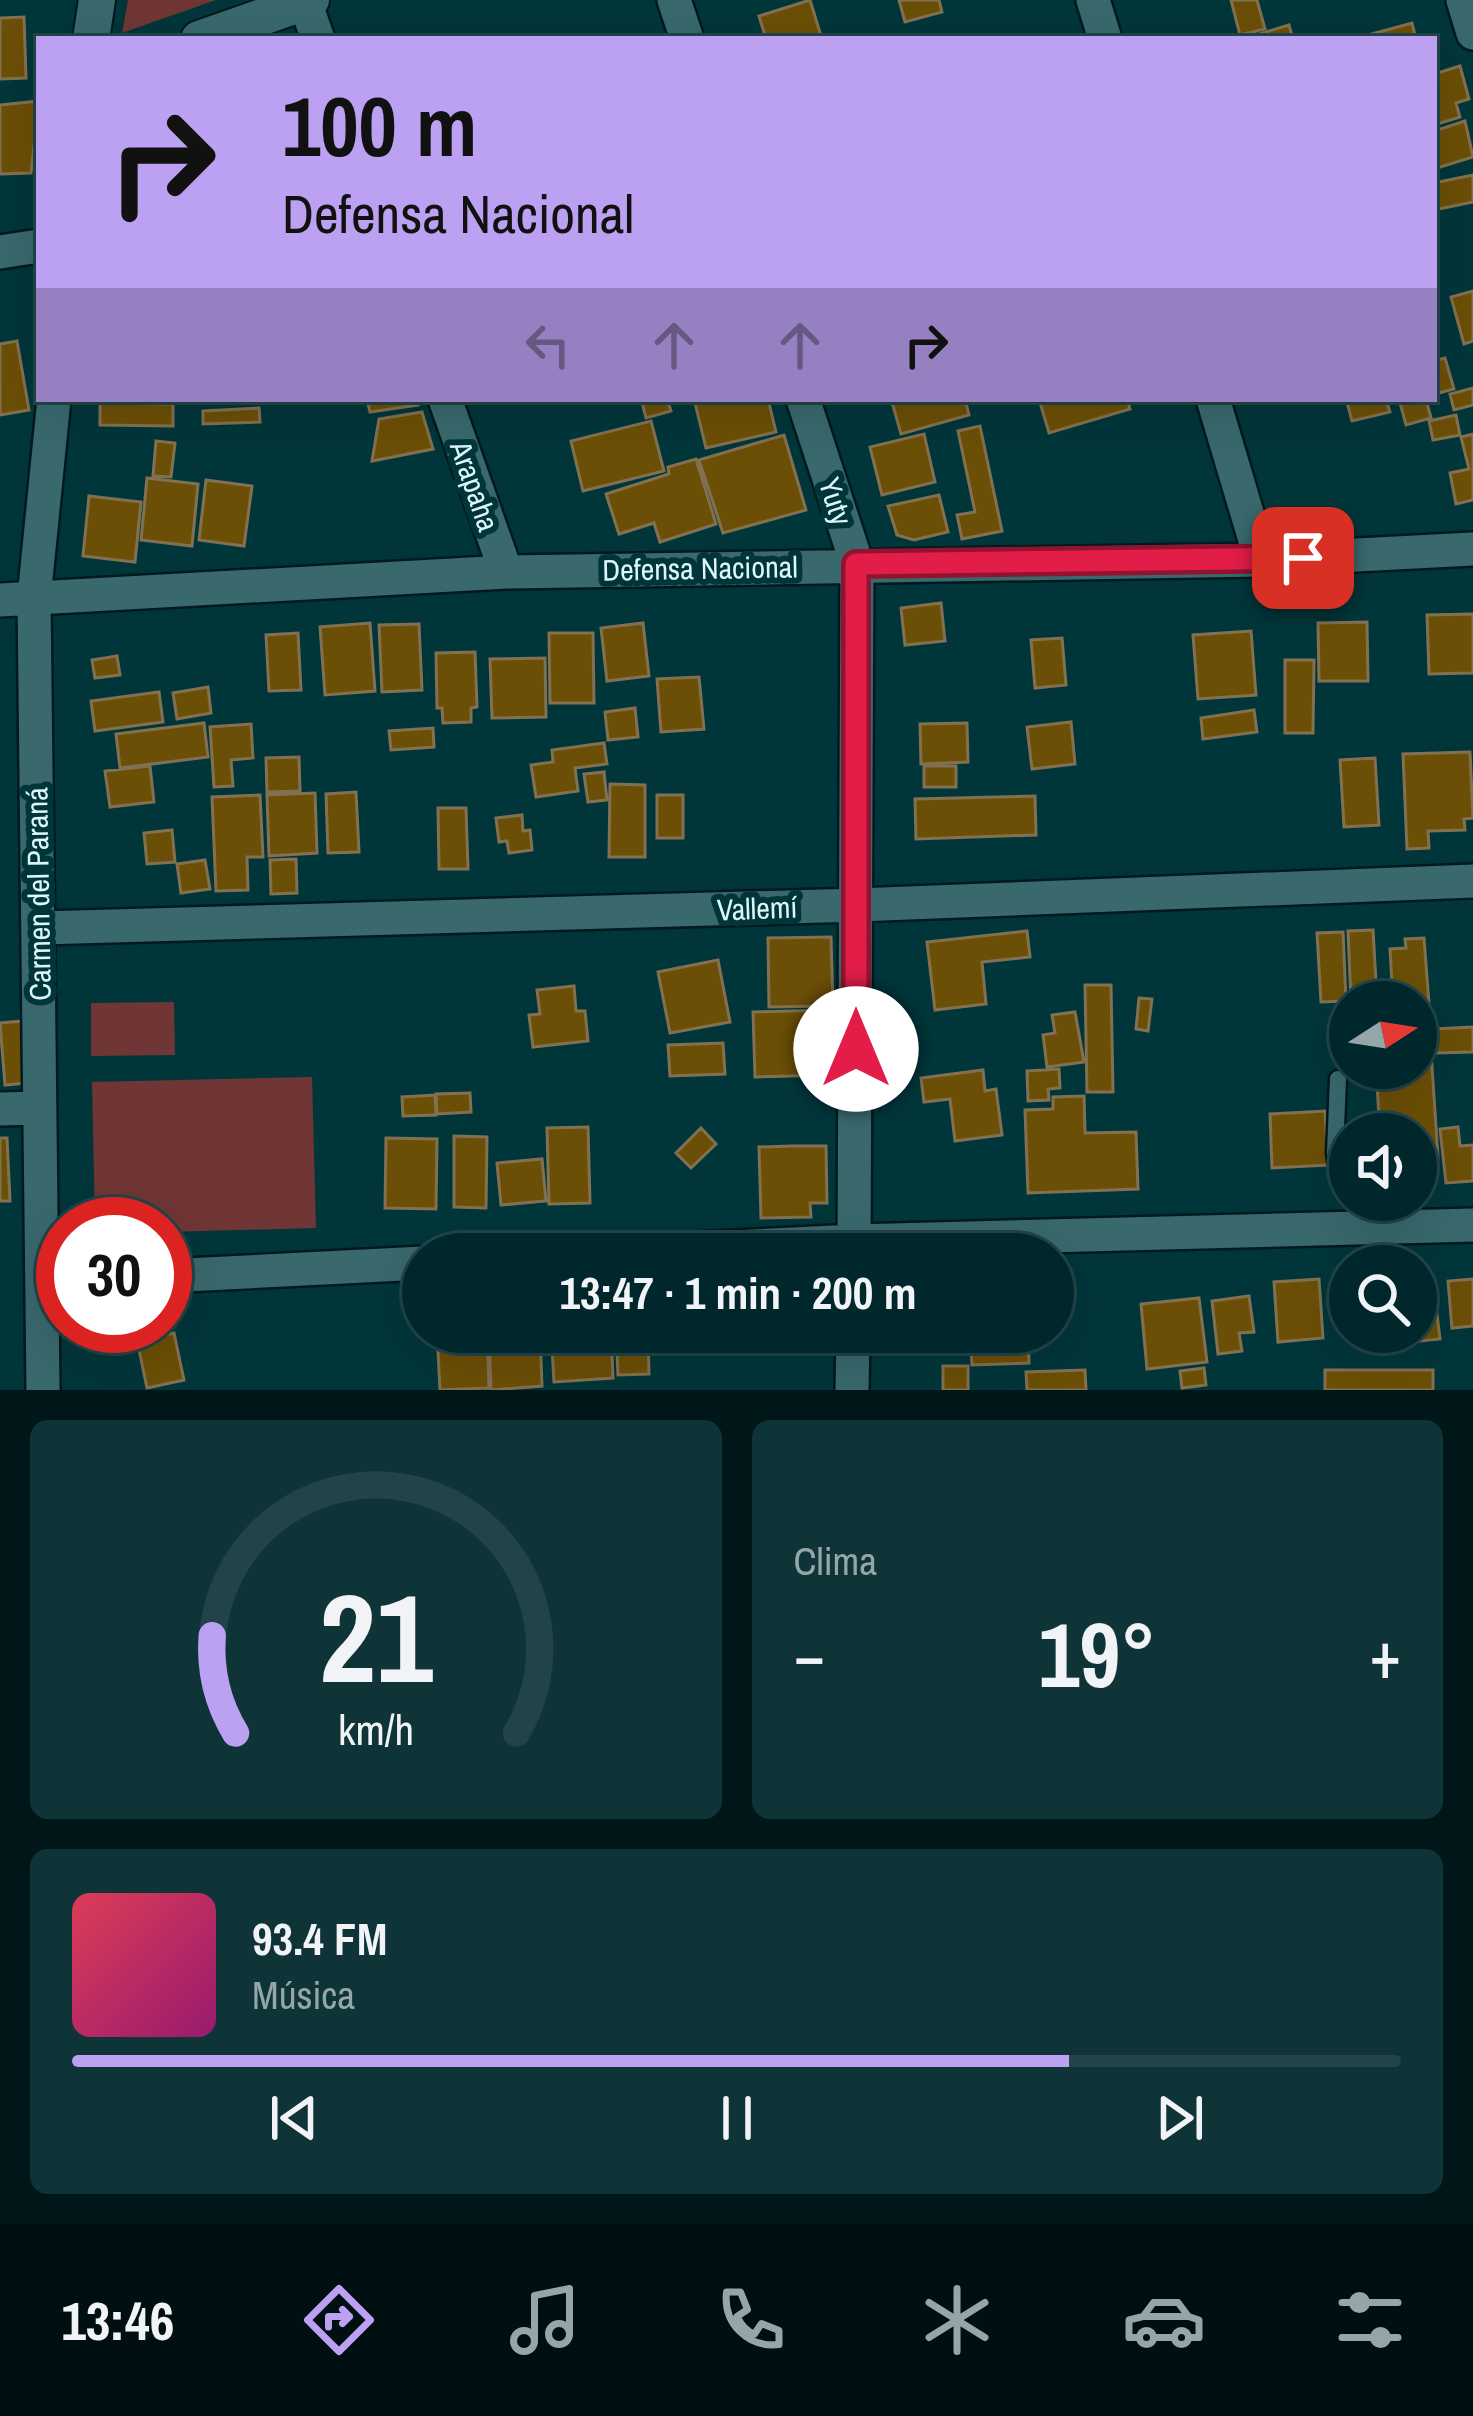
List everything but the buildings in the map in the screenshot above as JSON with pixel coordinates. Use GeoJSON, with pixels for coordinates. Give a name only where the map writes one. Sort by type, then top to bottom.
{"type":"FeatureCollection","features":[{"type":"Feature","properties":{"kind":"street"},"geometry":{"type":"LineString","coordinates":[[91,36],[97,0]]}},
{"type":"Feature","properties":{"kind":"street"},"geometry":{"type":"LineString","coordinates":[[674,0],[686,36]]}},
{"type":"Feature","properties":{"kind":"street"},"geometry":{"type":"LineString","coordinates":[[1093,0],[1104,36]]}},
{"type":"Feature","properties":{"kind":"street"},"geometry":{"type":"LineString","coordinates":[[1463,0],[1473,33]]}},
{"type":"Feature","properties":{"kind":"street"},"geometry":{"type":"LineString","coordinates":[[208,36],[308,1],[317,36]]}},
{"type":"Feature","properties":{"kind":"street"},"geometry":{"type":"LineString","coordinates":[[0,252],[36,246]]}},
{"type":"Feature","properties":{"kind":"street","name":"Carmen del Paraná"},"geometry":{"type":"LineString","coordinates":[[46,1197],[39,1108],[34,598],[54,402]]}},
{"type":"Feature","properties":{"kind":"street","name":"Arapaha"},"geometry":{"type":"LineString","coordinates":[[446,402],[506,572]]}},
{"type":"Feature","properties":{"kind":"street","name":"Yuty"},"geometry":{"type":"LineString","coordinates":[[804,402],[856,564],[854,1233]]}},
{"type":"Feature","properties":{"kind":"street"},"geometry":{"type":"LineString","coordinates":[[1214,402],[1261,560]]}},
{"type":"Feature","properties":{"kind":"street","name":"Defensa Nacional"},"geometry":{"type":"LineString","coordinates":[[0,601],[506,572],[1261,560],[1473,549]]}},
{"type":"Feature","properties":{"kind":"street","name":"Vallemí"},"geometry":{"type":"LineString","coordinates":[[40,928],[857,905],[1473,880]]}},
{"type":"Feature","properties":{"kind":"street"},"geometry":{"type":"LineString","coordinates":[[0,1109],[39,1108]]}},
{"type":"Feature","properties":{"kind":"street"},"geometry":{"type":"LineString","coordinates":[[1073,1233],[1329,1217]]}},
{"type":"Feature","properties":{"kind":"street"},"geometry":{"type":"LineString","coordinates":[[1430,1221],[1473,1226]]}},
{"type":"Feature","properties":{"kind":"street"},"geometry":{"type":"LineString","coordinates":[[192,1275],[402,1264]]}},
{"type":"Feature","properties":{"kind":"street","name":"Carmen del Paraná"},"geometry":{"type":"LineString","coordinates":[[43,1390],[46,1353]]}},
{"type":"Feature","properties":{"kind":"street"},"geometry":{"type":"LineString","coordinates":[[852,1390],[853,1353]]}},
{"type":"Feature","properties":{"kind":"shaded area"},"geometry":{"type":"Polygon","coordinates":[[[128,0],[216,0],[122,33],[128,0]]]}},
{"type":"Feature","properties":{"kind":"shaded area"},"geometry":{"type":"Polygon","coordinates":[[[174,1002],[175,1055],[91,1056],[91,1003],[174,1002]]]}},
{"type":"Feature","properties":{"kind":"shaded area"},"geometry":{"type":"Polygon","coordinates":[[[312,1077],[316,1228],[192,1231],[192,1197],[94,1197],[92,1082],[312,1077]]]}},
{"type":"Feature","properties":{"kind":"route"},"geometry":{"type":"LineString","coordinates":[[856,1049],[856,564],[1303,558]]}}]}
